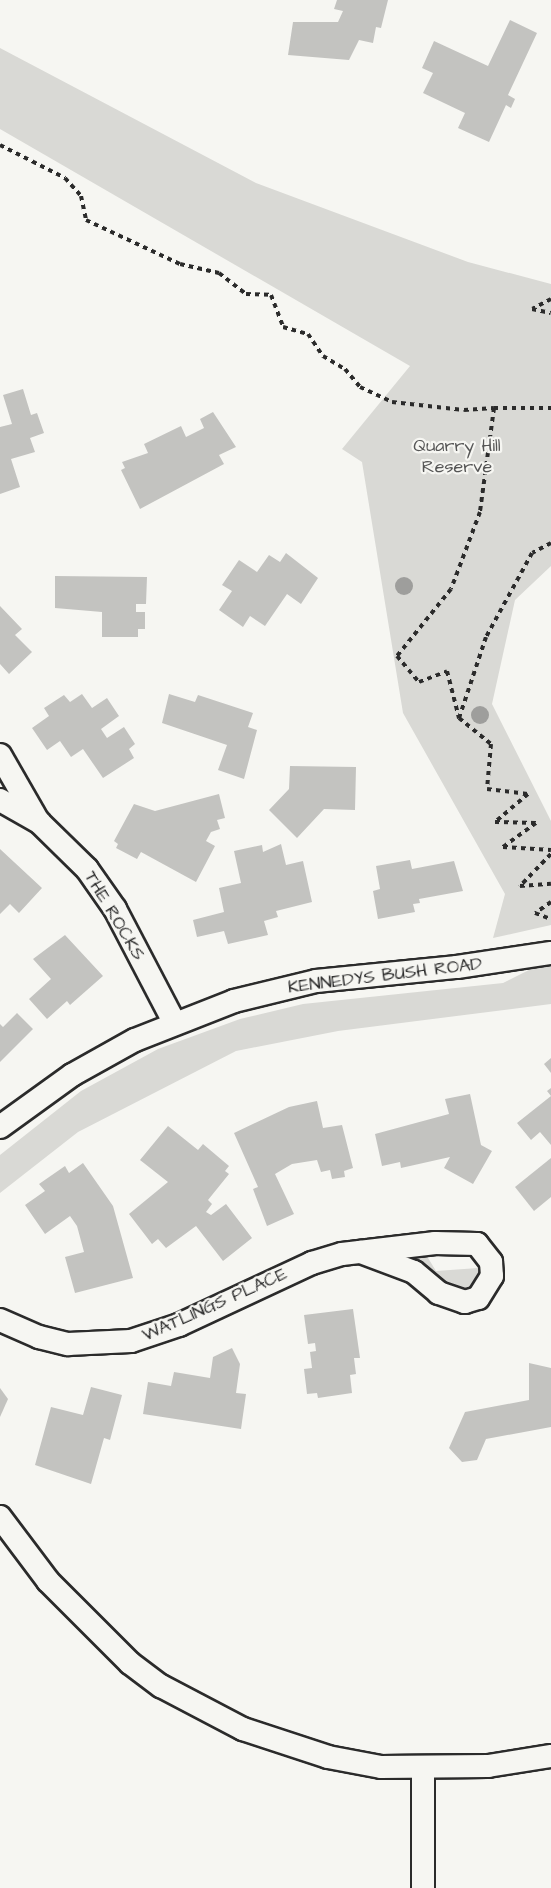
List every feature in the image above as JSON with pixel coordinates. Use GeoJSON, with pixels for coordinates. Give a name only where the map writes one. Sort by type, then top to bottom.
{"type":"FeatureCollection","features":[{"type":"Feature","properties":{"kind":"street","name":"THE ROCKS"},"geometry":{"type":"LineString","coordinates":[[0,755],[39,822]]}},
{"type":"Feature","properties":{"kind":"street","name":"THE ROCKS"},"geometry":{"type":"LineString","coordinates":[[0,800],[39,822],[66,847],[101,888],[174,1022]]}},
{"type":"Feature","properties":{"kind":"street","name":"KENNEDYS BUSH ROAD"},"geometry":{"type":"LineString","coordinates":[[0,1126],[72,1075],[174,1022],[234,1001],[316,981],[551,952]]}},
{"type":"Feature","properties":{"kind":"street","name":"WATLINGS PLACE"},"geometry":{"type":"LineString","coordinates":[[0,1320],[39,1337],[68,1344],[131,1341],[179,1325],[312,1263],[361,1252],[469,1241],[486,1252],[492,1276],[478,1298],[458,1301],[439,1293],[414,1272],[361,1252]]}},
{"type":"Feature","properties":{"kind":"street"},"geometry":{"type":"LineString","coordinates":[[0,1517],[48,1581],[88,1625],[161,1686],[243,1729],[289,1746],[381,1767],[423,1769],[488,1766],[551,1756]]}},
{"type":"Feature","properties":{"kind":"street"},"geometry":{"type":"LineString","coordinates":[[423,1769],[423,1888]]}},
{"type":"Feature","properties":{"kind":"path"},"geometry":{"type":"LineString","coordinates":[[0,145],[65,178],[81,196],[86,220],[180,264],[219,273],[246,294],[271,295],[283,327],[308,334],[324,356],[345,369],[360,387],[392,402],[464,410],[551,408]]}},
{"type":"Feature","properties":{"kind":"path"},"geometry":{"type":"LineString","coordinates":[[551,299],[532,309],[551,313]]}},
{"type":"Feature","properties":{"kind":"path"},"geometry":{"type":"LineString","coordinates":[[494,408],[480,512],[451,589],[397,657],[419,682],[447,671],[459,718],[491,744],[487,789],[528,794],[495,822],[536,823],[503,848],[551,852]]}},
{"type":"Feature","properties":{"kind":"path"},"geometry":{"type":"LineString","coordinates":[[459,718],[486,637],[532,553],[551,543]]}},
{"type":"Feature","properties":{"kind":"path"},"geometry":{"type":"LineString","coordinates":[[551,852],[520,886],[551,884]]}},
{"type":"Feature","properties":{"kind":"path"},"geometry":{"type":"LineString","coordinates":[[551,902],[535,913],[551,919]]}},
{"type":"Feature","properties":{"kind":"green space","name":"Quarry Hill Reserve"},"geometry":{"type":"Polygon","coordinates":[[[0,48],[256,183],[468,262],[551,284],[551,566],[515,600],[492,704],[551,821],[551,925],[493,938],[505,894],[403,713],[362,462],[342,449],[410,366],[0,129],[0,48]]]}},
{"type":"Feature","properties":{"kind":"green space"},"geometry":{"type":"Polygon","coordinates":[[[551,959],[551,1004],[338,1031],[236,1051],[78,1132],[0,1193],[0,1155],[81,1091],[158,1049],[240,1019],[303,1004],[503,983],[551,959]]]}},
{"type":"Feature","properties":{"kind":"green space"},"geometry":{"type":"Polygon","coordinates":[[[469,1252],[484,1268],[474,1289],[463,1293],[451,1291],[398,1255],[425,1253],[436,1271],[478,1268],[469,1252]]]}},
{"type":"Feature","properties":{"kind":"building"},"geometry":{"type":"Polygon","coordinates":[[[337,0],[388,0],[381,28],[376,27],[373,43],[359,40],[349,60],[288,55],[293,22],[338,22],[343,11],[334,9],[337,0]]]}},
{"type":"Feature","properties":{"kind":"building"},"geometry":{"type":"Polygon","coordinates":[[[510,20],[537,33],[508,95],[515,99],[511,108],[506,105],[489,142],[458,128],[465,113],[423,93],[433,73],[422,68],[434,41],[488,66],[510,20]]]}},
{"type":"Feature","properties":{"kind":"building"},"geometry":{"type":"Polygon","coordinates":[[[23,389],[31,415],[37,413],[44,433],[30,438],[35,452],[11,459],[20,487],[0,494],[0,427],[12,424],[3,395],[23,389]]]}},
{"type":"Feature","properties":{"kind":"building"},"geometry":{"type":"Polygon","coordinates":[[[213,412],[236,447],[219,455],[224,464],[140,509],[121,470],[125,468],[122,462],[148,453],[144,444],[181,426],[186,437],[204,428],[200,419],[213,412]]]}},
{"type":"Feature","properties":{"kind":"building"},"geometry":{"type":"Polygon","coordinates":[[[286,553],[318,578],[301,604],[287,594],[265,626],[250,616],[243,627],[219,610],[232,591],[222,585],[239,560],[257,572],[269,555],[280,562],[286,553]]]}},
{"type":"Feature","properties":{"kind":"building"},"geometry":{"type":"Polygon","coordinates":[[[55,576],[147,577],[146,604],[136,604],[136,612],[145,612],[145,629],[138,629],[138,637],[102,637],[102,612],[55,608],[55,576]]]}},
{"type":"Feature","properties":{"kind":"building"},"geometry":{"type":"Polygon","coordinates":[[[0,606],[22,629],[15,635],[32,652],[9,674],[0,664],[0,606]]]}},
{"type":"Feature","properties":{"kind":"building"},"geometry":{"type":"Polygon","coordinates":[[[82,694],[92,708],[107,698],[119,716],[101,729],[107,738],[124,727],[135,744],[129,749],[134,758],[103,778],[83,749],[71,757],[60,741],[47,750],[32,728],[49,716],[44,708],[64,695],[70,702],[82,694]]]}},
{"type":"Feature","properties":{"kind":"building"},"geometry":{"type":"Polygon","coordinates":[[[169,694],[195,702],[198,695],[253,713],[248,727],[257,730],[244,779],[218,770],[227,745],[162,723],[169,694]]]}},
{"type":"Feature","properties":{"kind":"building"},"geometry":{"type":"Polygon","coordinates":[[[290,766],[356,767],[355,810],[324,809],[297,838],[269,810],[289,789],[290,766]]]}},
{"type":"Feature","properties":{"kind":"building"},"geometry":{"type":"Polygon","coordinates":[[[219,794],[225,818],[217,820],[220,829],[211,832],[206,841],[215,846],[196,882],[141,852],[137,859],[116,848],[118,844],[114,841],[134,804],[155,811],[219,794]]]}},
{"type":"Feature","properties":{"kind":"building"},"geometry":{"type":"Polygon","coordinates":[[[281,844],[286,865],[303,861],[312,902],[276,911],[278,917],[264,921],[268,935],[228,944],[224,931],[197,937],[193,920],[224,912],[219,888],[241,883],[234,851],[262,845],[263,852],[281,844]]]}},
{"type":"Feature","properties":{"kind":"building"},"geometry":{"type":"Polygon","coordinates":[[[0,849],[42,888],[19,913],[10,904],[0,914],[0,849]]]}},
{"type":"Feature","properties":{"kind":"building"},"geometry":{"type":"Polygon","coordinates":[[[410,860],[412,869],[454,861],[463,891],[419,899],[420,903],[413,904],[415,912],[378,919],[373,891],[380,889],[376,866],[410,860]]]}},
{"type":"Feature","properties":{"kind":"building"},"geometry":{"type":"Polygon","coordinates":[[[65,935],[103,976],[70,1005],[67,1001],[47,1019],[29,999],[51,979],[33,959],[65,935]]]}},
{"type":"Feature","properties":{"kind":"building"},"geometry":{"type":"Polygon","coordinates":[[[17,1013],[33,1029],[0,1062],[0,1024],[3,1027],[17,1013]]]}},
{"type":"Feature","properties":{"kind":"building"},"geometry":{"type":"Polygon","coordinates":[[[551,1058],[551,1073],[544,1064],[551,1058]]]}},
{"type":"Feature","properties":{"kind":"building"},"geometry":{"type":"Polygon","coordinates":[[[470,1094],[481,1145],[492,1151],[473,1184],[444,1168],[450,1157],[401,1168],[400,1162],[382,1166],[375,1134],[449,1114],[445,1099],[470,1094]]]}},
{"type":"Feature","properties":{"kind":"building"},"geometry":{"type":"Polygon","coordinates":[[[551,1096],[551,1145],[540,1132],[531,1140],[517,1123],[551,1096]]]}},
{"type":"Feature","properties":{"kind":"building"},"geometry":{"type":"Polygon","coordinates":[[[317,1101],[323,1128],[342,1125],[353,1168],[344,1171],[345,1177],[332,1179],[330,1170],[321,1172],[317,1160],[292,1164],[275,1174],[294,1214],[267,1226],[253,1189],[258,1187],[234,1133],[289,1107],[317,1101]]]}},
{"type":"Feature","properties":{"kind":"building"},"geometry":{"type":"Polygon","coordinates":[[[168,1126],[198,1150],[203,1144],[229,1166],[225,1171],[229,1174],[208,1200],[212,1204],[206,1212],[211,1215],[226,1204],[252,1238],[223,1261],[196,1226],[166,1248],[158,1239],[152,1244],[129,1214],[168,1182],[140,1160],[168,1126]]]}},
{"type":"Feature","properties":{"kind":"building"},"geometry":{"type":"Polygon","coordinates":[[[551,1158],[551,1197],[534,1211],[515,1187],[551,1158]]]}},
{"type":"Feature","properties":{"kind":"building"},"geometry":{"type":"Polygon","coordinates":[[[83,1163],[113,1206],[133,1278],[75,1293],[65,1257],[84,1252],[77,1226],[70,1216],[45,1234],[25,1205],[45,1191],[39,1184],[65,1166],[69,1173],[83,1163]]]}},
{"type":"Feature","properties":{"kind":"building"},"geometry":{"type":"Polygon","coordinates":[[[353,1309],[360,1358],[354,1358],[356,1374],[350,1375],[352,1393],[318,1398],[317,1393],[307,1394],[304,1369],[312,1368],[310,1352],[316,1351],[315,1343],[308,1344],[304,1315],[353,1309]]]}},
{"type":"Feature","properties":{"kind":"building"},"geometry":{"type":"Polygon","coordinates":[[[232,1348],[240,1364],[236,1393],[246,1394],[241,1429],[143,1414],[148,1382],[171,1386],[174,1372],[210,1378],[213,1357],[232,1348]]]}},
{"type":"Feature","properties":{"kind":"building"},"geometry":{"type":"Polygon","coordinates":[[[529,1363],[551,1368],[551,1427],[486,1439],[477,1460],[462,1462],[449,1448],[465,1412],[529,1400],[529,1363]]]}},
{"type":"Feature","properties":{"kind":"building"},"geometry":{"type":"Polygon","coordinates":[[[91,1387],[122,1395],[110,1440],[104,1438],[91,1484],[35,1465],[51,1407],[83,1415],[91,1387]]]}},
{"type":"Feature","properties":{"kind":"building"},"geometry":{"type":"Polygon","coordinates":[[[0,1388],[8,1399],[0,1417],[0,1388]]]}}]}
